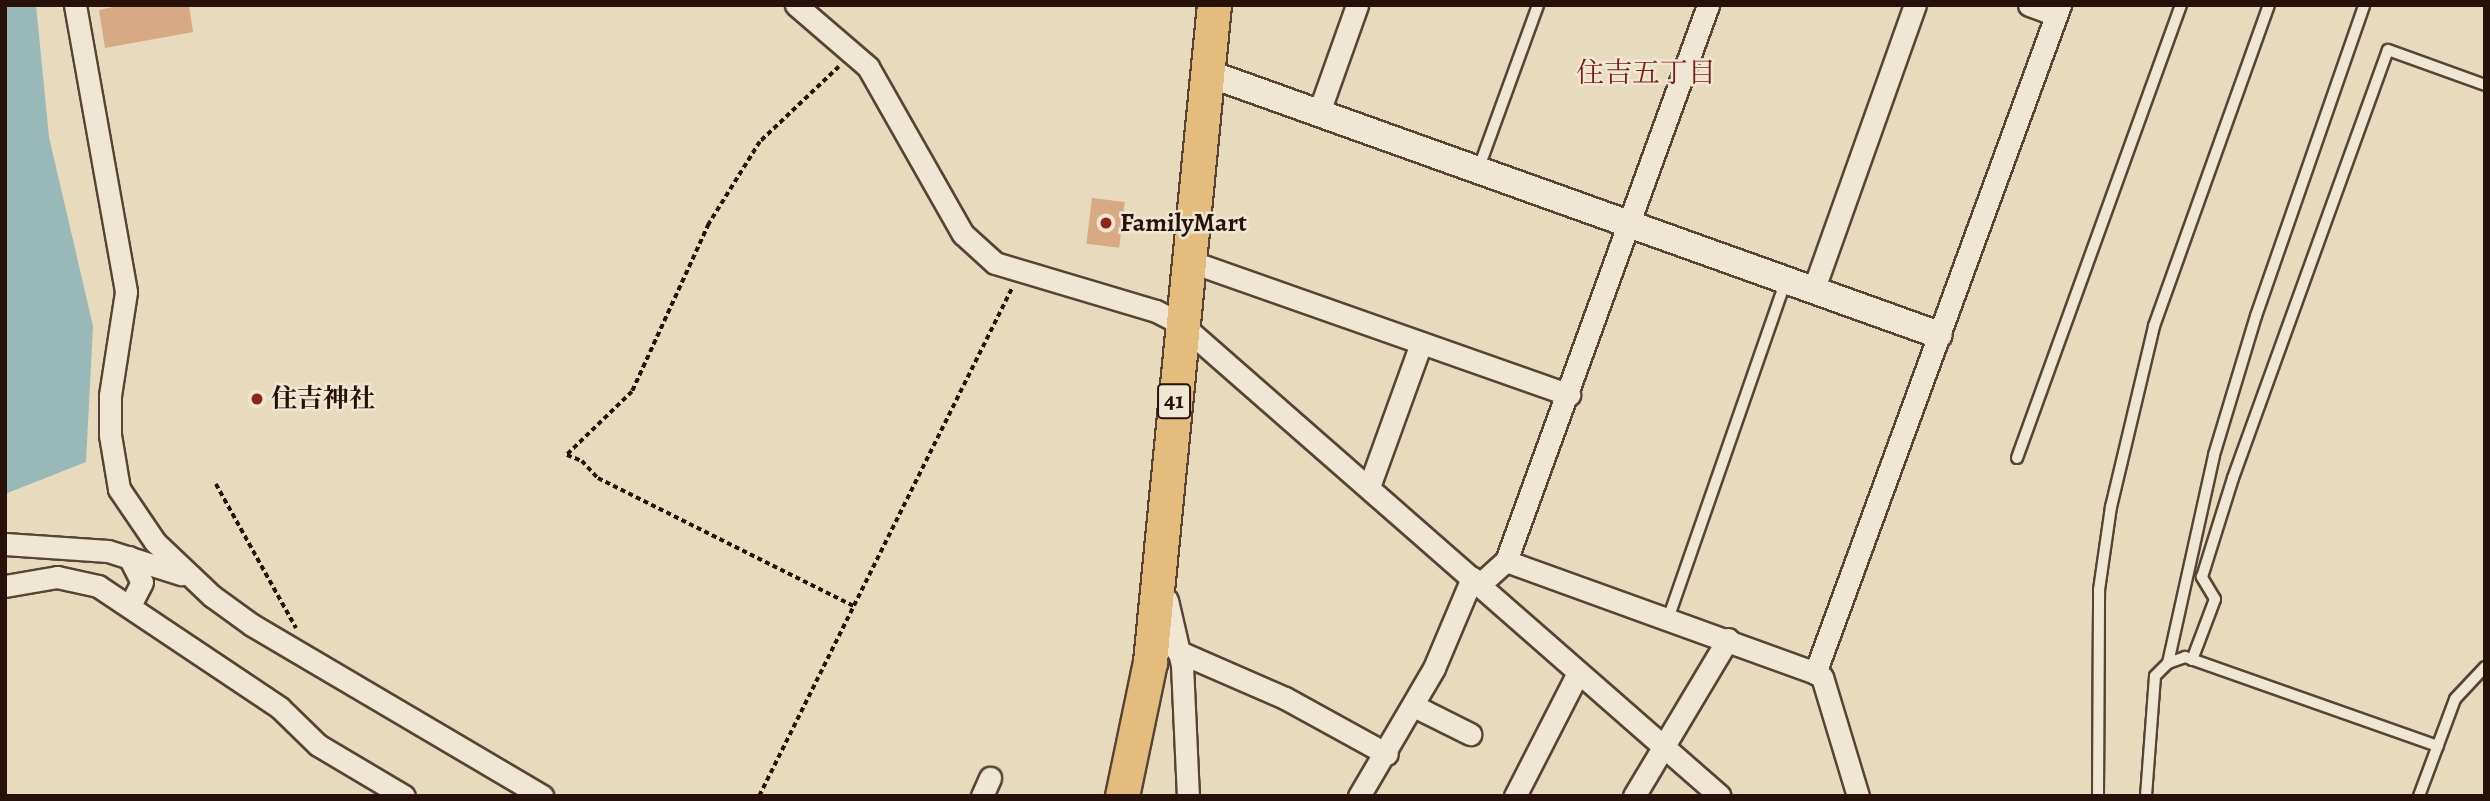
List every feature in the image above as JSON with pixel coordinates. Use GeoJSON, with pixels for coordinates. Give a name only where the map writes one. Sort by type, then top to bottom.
{"type":"FeatureCollection","features":[{"type":"Feature","properties":{"kind":"main road","name":"41"},"geometry":{"type":"LineString","coordinates":[[1122,796],[1150,663],[1181,324],[1192,262],[1214,5]]}},
{"type":"Feature","properties":{"kind":"street"},"geometry":{"type":"LineString","coordinates":[[75,5],[126,292],[110,395],[110,435],[119,489],[155,542],[190,577],[252,625],[542,796]]}},
{"type":"Feature","properties":{"kind":"street"},"geometry":{"type":"LineString","coordinates":[[796,5],[854,54],[892,102],[963,234],[995,264],[1156,311],[1181,324],[1720,796]]}},
{"type":"Feature","properties":{"kind":"street"},"geometry":{"type":"LineString","coordinates":[[1319,112],[1357,5]]}},
{"type":"Feature","properties":{"kind":"street"},"geometry":{"type":"LineString","coordinates":[[1364,794],[1414,706],[1475,582],[1506,561],[1569,395],[1708,5]]}},
{"type":"Feature","properties":{"kind":"street"},"geometry":{"type":"LineString","coordinates":[[1813,290],[1915,5]]}},
{"type":"Feature","properties":{"kind":"street"},"geometry":{"type":"LineString","coordinates":[[1815,673],[2058,10],[2029,5]]}},
{"type":"Feature","properties":{"kind":"street"},"geometry":{"type":"LineString","coordinates":[[1207,73],[1939,335]]}},
{"type":"Feature","properties":{"kind":"street"},"geometry":{"type":"LineString","coordinates":[[1192,262],[1569,395]]}},
{"type":"Feature","properties":{"kind":"street"},"geometry":{"type":"LineString","coordinates":[[1368,487],[1421,343]]}},
{"type":"Feature","properties":{"kind":"street"},"geometry":{"type":"LineString","coordinates":[[5,544],[72,546],[130,557],[190,577]]}},
{"type":"Feature","properties":{"kind":"street"},"geometry":{"type":"LineString","coordinates":[[130,557],[142,582],[130,606]]}},
{"type":"Feature","properties":{"kind":"street"},"geometry":{"type":"LineString","coordinates":[[1506,561],[1728,639],[1822,677],[1858,796]]}},
{"type":"Feature","properties":{"kind":"street"},"geometry":{"type":"LineString","coordinates":[[5,586],[57,577],[98,586],[280,708],[318,745],[404,796]]}},
{"type":"Feature","properties":{"kind":"street"},"geometry":{"type":"LineString","coordinates":[[1158,586],[1170,606],[1177,651],[1182,665],[1188,796]]}},
{"type":"Feature","properties":{"kind":"street"},"geometry":{"type":"LineString","coordinates":[[1634,796],[1728,639]]}},
{"type":"Feature","properties":{"kind":"street"},"geometry":{"type":"LineString","coordinates":[[1177,651],[1285,698],[1387,754]]}},
{"type":"Feature","properties":{"kind":"street"},"geometry":{"type":"LineString","coordinates":[[1515,796],[1578,673]]}},
{"type":"Feature","properties":{"kind":"street"},"geometry":{"type":"LineString","coordinates":[[1414,706],[1469,734]]}},
{"type":"Feature","properties":{"kind":"lane"},"geometry":{"type":"LineString","coordinates":[[1478,170],[1538,5]]}},
{"type":"Feature","properties":{"kind":"lane"},"geometry":{"type":"LineString","coordinates":[[2017,458],[2181,5]]}},
{"type":"Feature","properties":{"kind":"lane"},"geometry":{"type":"LineString","coordinates":[[2098,796],[2099,590],[2111,507],[2154,326],[2269,5]]}},
{"type":"Feature","properties":{"kind":"lane"},"geometry":{"type":"LineString","coordinates":[[2146,796],[2150,696],[2155,676],[2168,663],[2214,455],[2256,316],[2364,5]]}},
{"type":"Feature","properties":{"kind":"lane"},"geometry":{"type":"LineString","coordinates":[[2192,660],[2216,599],[2202,577],[2233,478],[2388,50],[2485,85]]}},
{"type":"Feature","properties":{"kind":"lane"},"geometry":{"type":"LineString","coordinates":[[1668,619],[1786,281]]}},
{"type":"Feature","properties":{"kind":"lane"},"geometry":{"type":"LineString","coordinates":[[2168,663],[2192,660],[2438,746]]}},
{"type":"Feature","properties":{"kind":"lane"},"geometry":{"type":"LineString","coordinates":[[2419,796],[2455,699],[2485,667]]}},
{"type":"Feature","properties":{"kind":"path"},"geometry":{"type":"LineString","coordinates":[[854,54],[760,142],[709,224],[632,392],[567,455],[582,461],[598,478],[854,606]]}},
{"type":"Feature","properties":{"kind":"path"},"geometry":{"type":"LineString","coordinates":[[760,796],[1019,273]]}},
{"type":"Feature","properties":{"kind":"path"},"geometry":{"type":"LineString","coordinates":[[216,484],[314,660]]}},
{"type":"Feature","properties":{"kind":"water"},"geometry":{"type":"Polygon","coordinates":[[[5,5],[36,5],[49,137],[93,326],[86,462],[5,494],[5,5]]]}},
{"type":"Feature","properties":{"kind":"building"},"geometry":{"type":"Polygon","coordinates":[[[122,5],[189,5],[193,32],[105,48],[99,10],[122,5]]]}},
{"type":"Feature","properties":{"kind":"building","name":"FamilyMart"},"geometry":{"type":"Polygon","coordinates":[[[1092,198],[1125,202],[1119,248],[1086,244],[1092,198]]]}},
{"type":"Feature","properties":{"kind":"place","name":"FamilyMart"},"geometry":{"type":"Point","coordinates":[1106,223]}},
{"type":"Feature","properties":{"kind":"place","name":"住吉神社"},"geometry":{"type":"Point","coordinates":[257,399]}},
{"type":"Feature","properties":{"kind":"district","name":"住吉五丁目"},"geometry":{"type":"Point","coordinates":[1646,73]}}]}
